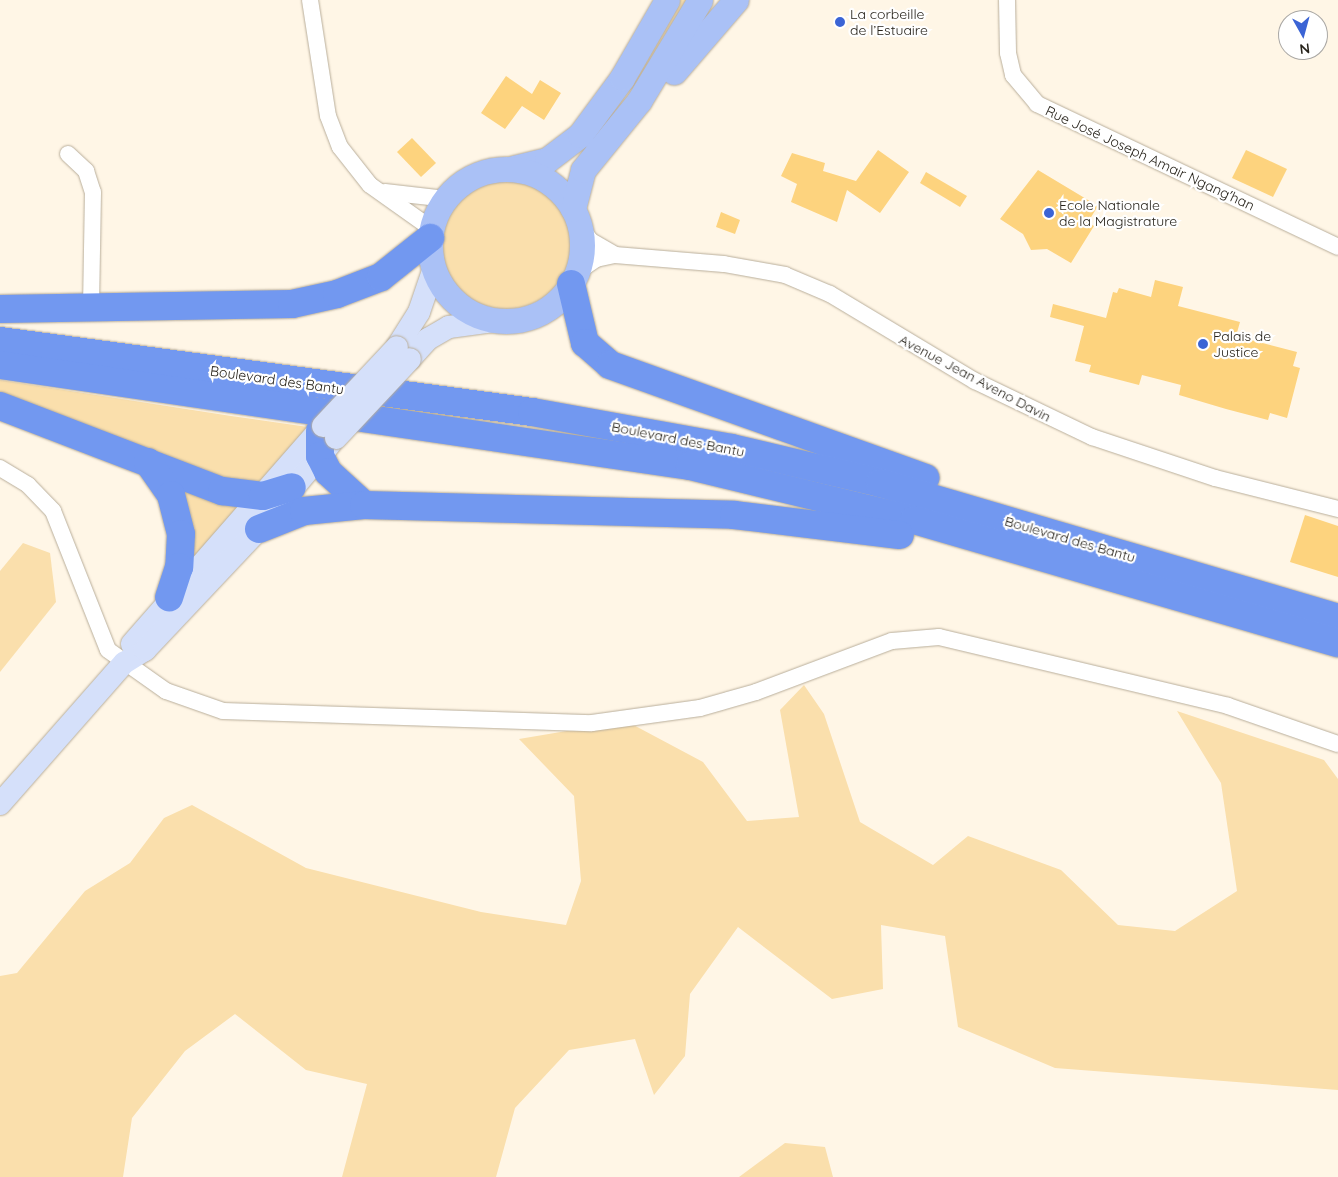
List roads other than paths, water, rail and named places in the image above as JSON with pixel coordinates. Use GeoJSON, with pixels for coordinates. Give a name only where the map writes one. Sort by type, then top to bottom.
{"type":"FeatureCollection","features":[{"type":"Feature","properties":{"kind":"highway"},"geometry":{"type":"LineString","coordinates":[[0,309],[251,307],[308,301],[389,273],[431,234]]}},
{"type":"Feature","properties":{"kind":"highway"},"geometry":{"type":"LineString","coordinates":[[574,278],[573,308],[585,343],[610,365],[1162,557],[1223,584]]}},
{"type":"Feature","properties":{"kind":"highway","name":"Boulevard des Bantu"},"geometry":{"type":"LineString","coordinates":[[0,341],[532,412],[732,448],[880,483],[1338,618]]}},
{"type":"Feature","properties":{"kind":"highway","name":"Boulevard des Bantu"},"geometry":{"type":"LineString","coordinates":[[0,366],[690,466],[914,520],[1127,584],[1338,643]]}},
{"type":"Feature","properties":{"kind":"highway"},"geometry":{"type":"LineString","coordinates":[[0,406],[222,491],[263,496],[292,487]]}},
{"type":"Feature","properties":{"kind":"highway"},"geometry":{"type":"LineString","coordinates":[[325,438],[328,472],[364,505]]}},
{"type":"Feature","properties":{"kind":"highway"},"geometry":{"type":"LineString","coordinates":[[147,461],[166,484],[180,522],[182,548],[169,597]]}},
{"type":"Feature","properties":{"kind":"highway"},"geometry":{"type":"LineString","coordinates":[[260,529],[304,511],[364,505],[734,515],[865,528],[1127,584]]}},
{"type":"Feature","properties":{"kind":"main road"},"geometry":{"type":"LineString","coordinates":[[667,0],[636,57],[594,119],[567,148],[547,160],[468,179],[446,199],[431,234],[434,268],[460,304],[501,320],[536,314],[574,278],[577,218],[583,170],[736,0]]}},
{"type":"Feature","properties":{"kind":"main road"},"geometry":{"type":"LineString","coordinates":[[636,57],[656,35],[675,0]]}},
{"type":"Feature","properties":{"kind":"main road"},"geometry":{"type":"LineString","coordinates":[[604,147],[663,66],[700,0]]}},
{"type":"Feature","properties":{"kind":"main road"},"geometry":{"type":"LineString","coordinates":[[506,169],[540,177],[559,190],[577,218]]}},
{"type":"Feature","properties":{"kind":"street"},"geometry":{"type":"LineString","coordinates":[[310,0],[334,135],[357,171],[431,234]]}},
{"type":"Feature","properties":{"kind":"street","name":"Rue José Joseph Amair Ngang'han"},"geometry":{"type":"LineString","coordinates":[[1007,0],[1008,53],[1014,74],[1036,104],[1338,248]]}},
{"type":"Feature","properties":{"kind":"street"},"geometry":{"type":"LineString","coordinates":[[68,154],[86,171],[94,192],[91,309]]}},
{"type":"Feature","properties":{"kind":"street"},"geometry":{"type":"LineString","coordinates":[[382,192],[446,199]]}},
{"type":"Feature","properties":{"kind":"street"},"geometry":{"type":"LineString","coordinates":[[577,218],[591,241],[615,255]]}},
{"type":"Feature","properties":{"kind":"street"},"geometry":{"type":"LineString","coordinates":[[574,278],[596,259],[615,255]]}},
{"type":"Feature","properties":{"kind":"street","name":"Avenue Jean Aveno Davin"},"geometry":{"type":"LineString","coordinates":[[615,255],[724,264],[785,275],[830,294],[975,381],[1085,433],[1215,478],[1338,509]]}},
{"type":"Feature","properties":{"kind":"street"},"geometry":{"type":"LineString","coordinates":[[404,353],[434,268]]}},
{"type":"Feature","properties":{"kind":"street"},"geometry":{"type":"LineString","coordinates":[[124,663],[133,642],[169,597],[263,496],[325,438],[404,353],[449,327],[501,320]]}},
{"type":"Feature","properties":{"kind":"street"},"geometry":{"type":"LineString","coordinates":[[0,804],[124,663],[144,650],[260,529],[292,487],[325,438]]}},
{"type":"Feature","properties":{"kind":"street"},"geometry":{"type":"LineString","coordinates":[[0,468],[28,485],[53,511],[103,644],[124,663],[166,691],[223,711],[592,723],[700,708],[756,692],[892,641],[939,637],[1228,706],[1338,744]]}},
{"type":"Feature","properties":{"kind":"place","name":"La corbeille de l’Estuaire"},"geometry":{"type":"Point","coordinates":[840,22]}},
{"type":"Feature","properties":{"kind":"place","name":"Ecole Nationale de la Magistrature"},"geometry":{"type":"Point","coordinates":[1049,213]}},
{"type":"Feature","properties":{"kind":"place","name":"Palais de Justice"},"geometry":{"type":"Point","coordinates":[1203,344]}}]}
